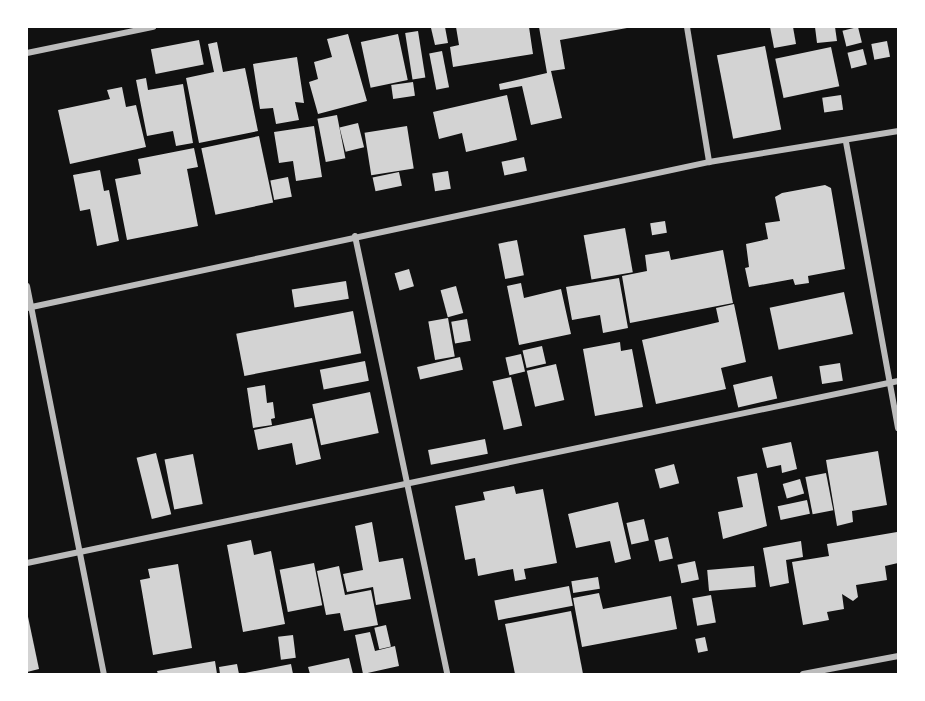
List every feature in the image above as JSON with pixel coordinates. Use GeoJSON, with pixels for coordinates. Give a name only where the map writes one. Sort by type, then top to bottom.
{"type":"FeatureCollection","features":[{"type":"Feature","properties":{"kind":"street"},"geometry":{"type":"LineString","coordinates":[[27,53],[153,27]]}},
{"type":"Feature","properties":{"kind":"street"},"geometry":{"type":"LineString","coordinates":[[687,27],[709,162]]}},
{"type":"Feature","properties":{"kind":"street"},"geometry":{"type":"LineString","coordinates":[[29,308],[355,236],[709,162],[846,142],[898,131]]}},
{"type":"Feature","properties":{"kind":"street"},"geometry":{"type":"LineString","coordinates":[[846,142],[898,428]]}},
{"type":"Feature","properties":{"kind":"street"},"geometry":{"type":"LineString","coordinates":[[355,236],[447,674]]}},
{"type":"Feature","properties":{"kind":"street"},"geometry":{"type":"LineString","coordinates":[[27,286],[29,308],[104,674]]}},
{"type":"Feature","properties":{"kind":"street"},"geometry":{"type":"LineString","coordinates":[[27,563],[898,381]]}},
{"type":"Feature","properties":{"kind":"street"},"geometry":{"type":"LineString","coordinates":[[803,674],[898,656]]}},
{"type":"Feature","properties":{"kind":"building"},"geometry":{"type":"Polygon","coordinates":[[[445,27],[448,43],[435,45],[431,28],[445,27]]]}},
{"type":"Feature","properties":{"kind":"building"},"geometry":{"type":"Polygon","coordinates":[[[456,27],[529,27],[533,54],[453,67],[450,47],[459,45],[456,27]]]}},
{"type":"Feature","properties":{"kind":"building"},"geometry":{"type":"Polygon","coordinates":[[[539,27],[627,28],[560,40],[565,69],[551,71],[562,118],[531,125],[522,86],[500,90],[499,84],[547,73],[539,27]]]}},
{"type":"Feature","properties":{"kind":"building"},"geometry":{"type":"Polygon","coordinates":[[[770,27],[793,27],[796,44],[774,48],[770,27]]]}},
{"type":"Feature","properties":{"kind":"building"},"geometry":{"type":"Polygon","coordinates":[[[815,27],[835,27],[837,41],[817,43],[815,27]]]}},
{"type":"Feature","properties":{"kind":"building"},"geometry":{"type":"Polygon","coordinates":[[[858,27],[862,43],[846,46],[842,31],[858,27]]]}},
{"type":"Feature","properties":{"kind":"building"},"geometry":{"type":"Polygon","coordinates":[[[418,31],[425,77],[413,79],[405,33],[418,31]]]}},
{"type":"Feature","properties":{"kind":"building"},"geometry":{"type":"Polygon","coordinates":[[[348,34],[367,101],[318,114],[309,82],[318,79],[314,62],[332,57],[327,39],[348,34]]]}},
{"type":"Feature","properties":{"kind":"building"},"geometry":{"type":"Polygon","coordinates":[[[398,34],[408,80],[371,88],[361,42],[398,34]]]}},
{"type":"Feature","properties":{"kind":"building"},"geometry":{"type":"Polygon","coordinates":[[[199,40],[204,65],[156,74],[151,49],[199,40]]]}},
{"type":"Feature","properties":{"kind":"building"},"geometry":{"type":"Polygon","coordinates":[[[887,41],[890,57],[874,60],[871,44],[887,41]]]}},
{"type":"Feature","properties":{"kind":"building"},"geometry":{"type":"Polygon","coordinates":[[[217,42],[223,72],[245,68],[258,131],[199,143],[186,78],[214,72],[208,44],[217,42]]]}},
{"type":"Feature","properties":{"kind":"building"},"geometry":{"type":"Polygon","coordinates":[[[765,46],[781,129],[733,139],[717,55],[765,46]]]}},
{"type":"Feature","properties":{"kind":"building"},"geometry":{"type":"Polygon","coordinates":[[[831,47],[839,86],[784,98],[775,59],[831,47]]]}},
{"type":"Feature","properties":{"kind":"building"},"geometry":{"type":"Polygon","coordinates":[[[863,49],[867,65],[851,68],[847,53],[863,49]]]}},
{"type":"Feature","properties":{"kind":"building"},"geometry":{"type":"Polygon","coordinates":[[[442,51],[449,87],[436,90],[429,53],[442,51]]]}},
{"type":"Feature","properties":{"kind":"building"},"geometry":{"type":"Polygon","coordinates":[[[297,57],[304,103],[295,102],[299,120],[276,124],[273,108],[260,109],[253,64],[297,57]]]}},
{"type":"Feature","properties":{"kind":"building"},"geometry":{"type":"Polygon","coordinates":[[[146,78],[148,90],[183,84],[193,143],[176,146],[173,131],[147,136],[136,80],[146,78]]]}},
{"type":"Feature","properties":{"kind":"building"},"geometry":{"type":"Polygon","coordinates":[[[413,82],[415,96],[393,99],[391,85],[413,82]]]}},
{"type":"Feature","properties":{"kind":"building"},"geometry":{"type":"Polygon","coordinates":[[[122,87],[126,107],[136,105],[146,147],[70,164],[58,110],[110,99],[107,90],[122,87]]]}},
{"type":"Feature","properties":{"kind":"building"},"geometry":{"type":"Polygon","coordinates":[[[507,95],[517,140],[466,152],[462,133],[439,139],[433,112],[507,95]]]}},
{"type":"Feature","properties":{"kind":"building"},"geometry":{"type":"Polygon","coordinates":[[[841,95],[843,110],[824,112],[822,98],[841,95]]]}},
{"type":"Feature","properties":{"kind":"building"},"geometry":{"type":"Polygon","coordinates":[[[337,115],[345,158],[326,162],[317,119],[337,115]]]}},
{"type":"Feature","properties":{"kind":"building"},"geometry":{"type":"Polygon","coordinates":[[[358,123],[364,147],[346,152],[340,128],[358,123]]]}},
{"type":"Feature","properties":{"kind":"building"},"geometry":{"type":"Polygon","coordinates":[[[314,126],[322,177],[296,181],[293,161],[279,163],[274,132],[314,126]]]}},
{"type":"Feature","properties":{"kind":"building"},"geometry":{"type":"Polygon","coordinates":[[[407,126],[414,168],[371,175],[365,133],[407,126]]]}},
{"type":"Feature","properties":{"kind":"building"},"geometry":{"type":"Polygon","coordinates":[[[259,136],[273,203],[215,215],[201,148],[259,136]]]}},
{"type":"Feature","properties":{"kind":"building"},"geometry":{"type":"Polygon","coordinates":[[[194,148],[198,167],[187,169],[198,226],[127,240],[115,179],[141,174],[138,159],[194,148]]]}},
{"type":"Feature","properties":{"kind":"building"},"geometry":{"type":"Polygon","coordinates":[[[524,157],[527,171],[504,175],[502,162],[524,157]]]}},
{"type":"Feature","properties":{"kind":"building"},"geometry":{"type":"Polygon","coordinates":[[[100,170],[104,191],[109,190],[119,241],[97,246],[90,209],[80,211],[73,175],[100,170]]]}},
{"type":"Feature","properties":{"kind":"building"},"geometry":{"type":"Polygon","coordinates":[[[448,171],[451,189],[435,191],[432,174],[448,171]]]}},
{"type":"Feature","properties":{"kind":"building"},"geometry":{"type":"Polygon","coordinates":[[[399,172],[402,186],[376,191],[373,178],[399,172]]]}},
{"type":"Feature","properties":{"kind":"building"},"geometry":{"type":"Polygon","coordinates":[[[288,177],[292,197],[274,200],[270,180],[288,177]]]}},
{"type":"Feature","properties":{"kind":"building"},"geometry":{"type":"Polygon","coordinates":[[[825,185],[831,188],[845,269],[808,276],[809,283],[795,285],[793,279],[749,287],[745,268],[749,267],[746,244],[768,239],[765,223],[780,221],[775,197],[782,193],[825,185]]]}},
{"type":"Feature","properties":{"kind":"building"},"geometry":{"type":"Polygon","coordinates":[[[665,221],[667,233],[652,235],[650,223],[665,221]]]}},
{"type":"Feature","properties":{"kind":"building"},"geometry":{"type":"Polygon","coordinates":[[[625,228],[633,272],[591,280],[584,235],[625,228]]]}},
{"type":"Feature","properties":{"kind":"building"},"geometry":{"type":"Polygon","coordinates":[[[517,240],[524,275],[505,279],[498,244],[517,240]]]}},
{"type":"Feature","properties":{"kind":"building"},"geometry":{"type":"Polygon","coordinates":[[[723,250],[733,303],[630,323],[622,276],[647,271],[645,255],[669,251],[671,260],[723,250]]]}},
{"type":"Feature","properties":{"kind":"building"},"geometry":{"type":"Polygon","coordinates":[[[409,269],[414,286],[400,290],[395,273],[409,269]]]}},
{"type":"Feature","properties":{"kind":"building"},"geometry":{"type":"Polygon","coordinates":[[[619,278],[628,328],[603,333],[600,315],[572,320],[566,287],[619,278]]]}},
{"type":"Feature","properties":{"kind":"building"},"geometry":{"type":"Polygon","coordinates":[[[346,281],[349,299],[294,307],[292,290],[346,281]]]}},
{"type":"Feature","properties":{"kind":"building"},"geometry":{"type":"Polygon","coordinates":[[[521,283],[524,298],[561,289],[571,334],[519,345],[507,286],[521,283]]]}},
{"type":"Feature","properties":{"kind":"building"},"geometry":{"type":"Polygon","coordinates":[[[456,286],[463,313],[448,317],[441,290],[456,286]]]}},
{"type":"Feature","properties":{"kind":"building"},"geometry":{"type":"Polygon","coordinates":[[[844,292],[853,334],[779,350],[770,308],[844,292]]]}},
{"type":"Feature","properties":{"kind":"building"},"geometry":{"type":"Polygon","coordinates":[[[734,304],[746,362],[721,368],[726,389],[656,404],[642,340],[719,322],[716,308],[734,304]]]}},
{"type":"Feature","properties":{"kind":"building"},"geometry":{"type":"Polygon","coordinates":[[[353,311],[361,353],[244,376],[236,334],[353,311]]]}},
{"type":"Feature","properties":{"kind":"building"},"geometry":{"type":"Polygon","coordinates":[[[448,318],[455,356],[435,360],[428,321],[448,318]]]}},
{"type":"Feature","properties":{"kind":"building"},"geometry":{"type":"Polygon","coordinates":[[[467,319],[471,341],[455,343],[451,322],[467,319]]]}},
{"type":"Feature","properties":{"kind":"building"},"geometry":{"type":"Polygon","coordinates":[[[620,342],[621,351],[632,349],[643,407],[595,416],[583,349],[620,342]]]}},
{"type":"Feature","properties":{"kind":"building"},"geometry":{"type":"Polygon","coordinates":[[[542,346],[546,364],[527,368],[523,350],[542,346]]]}},
{"type":"Feature","properties":{"kind":"building"},"geometry":{"type":"Polygon","coordinates":[[[521,354],[525,372],[509,375],[505,358],[521,354]]]}},
{"type":"Feature","properties":{"kind":"building"},"geometry":{"type":"Polygon","coordinates":[[[460,357],[463,370],[420,380],[417,367],[460,357]]]}},
{"type":"Feature","properties":{"kind":"building"},"geometry":{"type":"Polygon","coordinates":[[[365,361],[369,381],[324,389],[320,370],[365,361]]]}},
{"type":"Feature","properties":{"kind":"building"},"geometry":{"type":"Polygon","coordinates":[[[840,363],[843,381],[822,384],[819,366],[840,363]]]}},
{"type":"Feature","properties":{"kind":"building"},"geometry":{"type":"Polygon","coordinates":[[[556,364],[564,400],[535,407],[527,371],[556,364]]]}},
{"type":"Feature","properties":{"kind":"building"},"geometry":{"type":"Polygon","coordinates":[[[772,376],[777,398],[738,407],[733,385],[772,376]]]}},
{"type":"Feature","properties":{"kind":"building"},"geometry":{"type":"Polygon","coordinates":[[[511,377],[522,426],[504,430],[492,381],[511,377]]]}},
{"type":"Feature","properties":{"kind":"building"},"geometry":{"type":"Polygon","coordinates":[[[265,385],[267,403],[273,402],[275,418],[271,419],[272,425],[253,428],[247,388],[265,385]]]}},
{"type":"Feature","properties":{"kind":"building"},"geometry":{"type":"Polygon","coordinates":[[[370,392],[379,433],[321,445],[312,404],[370,392]]]}},
{"type":"Feature","properties":{"kind":"building"},"geometry":{"type":"Polygon","coordinates":[[[312,418],[321,459],[296,465],[292,443],[258,450],[254,430],[312,418]]]}},
{"type":"Feature","properties":{"kind":"building"},"geometry":{"type":"Polygon","coordinates":[[[485,439],[488,454],[431,465],[428,450],[485,439]]]}},
{"type":"Feature","properties":{"kind":"building"},"geometry":{"type":"Polygon","coordinates":[[[791,442],[797,469],[782,473],[781,465],[767,468],[762,448],[791,442]]]}},
{"type":"Feature","properties":{"kind":"building"},"geometry":{"type":"Polygon","coordinates":[[[878,451],[887,505],[852,511],[853,522],[837,526],[826,460],[878,451]]]}},
{"type":"Feature","properties":{"kind":"building"},"geometry":{"type":"Polygon","coordinates":[[[156,453],[171,514],[152,519],[137,458],[156,453]]]}},
{"type":"Feature","properties":{"kind":"building"},"geometry":{"type":"Polygon","coordinates":[[[193,454],[203,504],[174,510],[165,460],[193,454]]]}},
{"type":"Feature","properties":{"kind":"building"},"geometry":{"type":"Polygon","coordinates":[[[674,464],[679,483],[660,488],[655,469],[674,464]]]}},
{"type":"Feature","properties":{"kind":"building"},"geometry":{"type":"Polygon","coordinates":[[[757,473],[767,526],[723,539],[718,512],[743,507],[737,477],[757,473]]]}},
{"type":"Feature","properties":{"kind":"building"},"geometry":{"type":"Polygon","coordinates":[[[826,473],[833,510],[813,514],[805,477],[826,473]]]}},
{"type":"Feature","properties":{"kind":"building"},"geometry":{"type":"Polygon","coordinates":[[[800,479],[804,493],[787,498],[783,484],[800,479]]]}},
{"type":"Feature","properties":{"kind":"building"},"geometry":{"type":"Polygon","coordinates":[[[514,486],[516,494],[543,489],[557,563],[524,569],[526,579],[515,581],[513,569],[478,576],[475,558],[465,560],[455,506],[485,500],[483,492],[514,486]]]}},
{"type":"Feature","properties":{"kind":"building"},"geometry":{"type":"Polygon","coordinates":[[[807,500],[810,514],[781,520],[778,506],[807,500]]]}},
{"type":"Feature","properties":{"kind":"building"},"geometry":{"type":"Polygon","coordinates":[[[618,502],[631,559],[615,563],[610,541],[576,548],[568,514],[618,502]]]}},
{"type":"Feature","properties":{"kind":"building"},"geometry":{"type":"Polygon","coordinates":[[[644,519],[649,540],[631,544],[626,523],[644,519]]]}},
{"type":"Feature","properties":{"kind":"building"},"geometry":{"type":"Polygon","coordinates":[[[372,522],[379,562],[403,558],[411,599],[376,605],[373,587],[347,592],[343,574],[363,570],[355,526],[372,522]]]}},
{"type":"Feature","properties":{"kind":"building"},"geometry":{"type":"Polygon","coordinates":[[[897,532],[898,563],[885,566],[887,580],[856,585],[858,597],[853,601],[842,594],[844,609],[827,612],[829,620],[803,625],[792,562],[829,556],[827,544],[897,532]]]}},
{"type":"Feature","properties":{"kind":"building"},"geometry":{"type":"Polygon","coordinates":[[[668,537],[673,558],[659,562],[654,540],[668,537]]]}},
{"type":"Feature","properties":{"kind":"building"},"geometry":{"type":"Polygon","coordinates":[[[251,540],[254,555],[271,551],[285,624],[243,632],[227,545],[251,540]]]}},
{"type":"Feature","properties":{"kind":"building"},"geometry":{"type":"Polygon","coordinates":[[[801,541],[803,557],[786,560],[789,583],[770,587],[763,548],[801,541]]]}},
{"type":"Feature","properties":{"kind":"building"},"geometry":{"type":"Polygon","coordinates":[[[695,561],[699,580],[681,583],[677,565],[695,561]]]}},
{"type":"Feature","properties":{"kind":"building"},"geometry":{"type":"Polygon","coordinates":[[[314,563],[322,605],[288,612],[280,570],[314,563]]]}},
{"type":"Feature","properties":{"kind":"building"},"geometry":{"type":"Polygon","coordinates":[[[178,564],[192,648],[153,655],[140,580],[150,578],[148,569],[178,564]]]}},
{"type":"Feature","properties":{"kind":"building"},"geometry":{"type":"Polygon","coordinates":[[[339,566],[345,595],[371,590],[378,625],[344,631],[340,613],[326,615],[317,571],[339,566]]]}},
{"type":"Feature","properties":{"kind":"building"},"geometry":{"type":"Polygon","coordinates":[[[754,566],[756,587],[709,591],[707,570],[754,566]]]}},
{"type":"Feature","properties":{"kind":"building"},"geometry":{"type":"Polygon","coordinates":[[[598,577],[600,589],[573,593],[571,581],[598,577]]]}},
{"type":"Feature","properties":{"kind":"building"},"geometry":{"type":"Polygon","coordinates":[[[569,586],[573,606],[498,620],[494,601],[569,586]]]}},
{"type":"Feature","properties":{"kind":"building"},"geometry":{"type":"Polygon","coordinates":[[[599,593],[603,609],[671,596],[677,629],[582,647],[573,598],[599,593]]]}},
{"type":"Feature","properties":{"kind":"building"},"geometry":{"type":"Polygon","coordinates":[[[711,595],[716,623],[697,626],[692,598],[711,595]]]}},
{"type":"Feature","properties":{"kind":"building"},"geometry":{"type":"Polygon","coordinates":[[[571,611],[583,674],[515,674],[505,624],[571,611]]]}},
{"type":"Feature","properties":{"kind":"building"},"geometry":{"type":"Polygon","coordinates":[[[27,612],[39,669],[27,672],[27,612]]]}},
{"type":"Feature","properties":{"kind":"building"},"geometry":{"type":"Polygon","coordinates":[[[386,625],[391,646],[379,649],[374,628],[386,625]]]}},
{"type":"Feature","properties":{"kind":"building"},"geometry":{"type":"Polygon","coordinates":[[[370,632],[375,651],[395,646],[399,666],[363,674],[355,635],[370,632]]]}},
{"type":"Feature","properties":{"kind":"building"},"geometry":{"type":"Polygon","coordinates":[[[293,635],[296,658],[281,660],[278,637],[293,635]]]}},
{"type":"Feature","properties":{"kind":"building"},"geometry":{"type":"Polygon","coordinates":[[[705,637],[708,651],[698,653],[695,639],[705,637]]]}},
{"type":"Feature","properties":{"kind":"building"},"geometry":{"type":"Polygon","coordinates":[[[349,658],[353,674],[310,674],[308,667],[349,658]]]}},
{"type":"Feature","properties":{"kind":"building"},"geometry":{"type":"Polygon","coordinates":[[[215,661],[217,674],[158,674],[157,671],[215,661]]]}},
{"type":"Feature","properties":{"kind":"building"},"geometry":{"type":"Polygon","coordinates":[[[237,664],[239,674],[220,674],[219,667],[237,664]]]}},
{"type":"Feature","properties":{"kind":"building"},"geometry":{"type":"Polygon","coordinates":[[[291,664],[293,674],[245,674],[245,673],[291,664]]]}}]}
